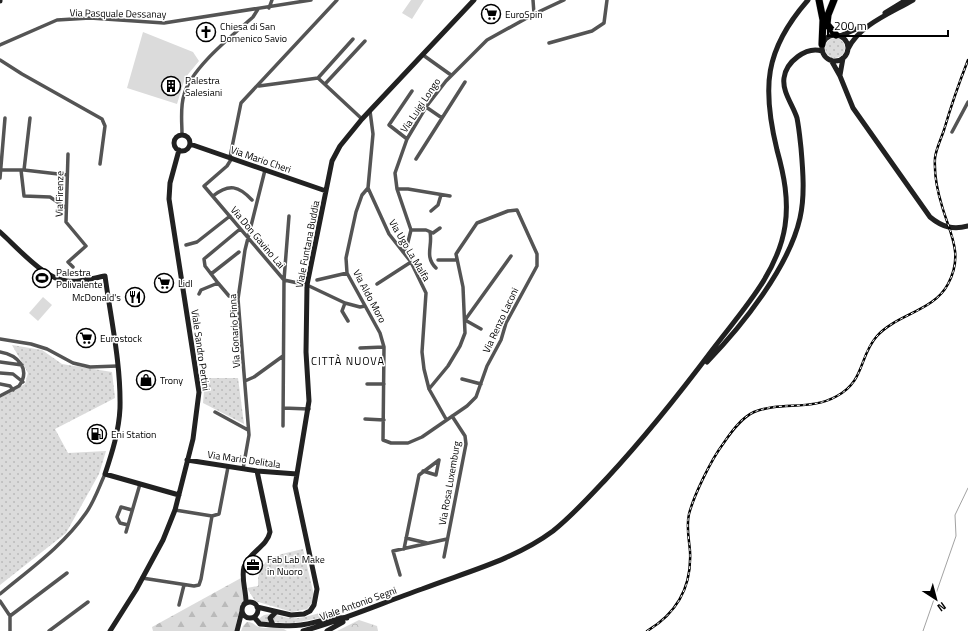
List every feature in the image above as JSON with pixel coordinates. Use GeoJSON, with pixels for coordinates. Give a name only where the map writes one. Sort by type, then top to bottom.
{"type":"FeatureCollection","features":[{"type":"Feature","properties":{"kind":"highway"},"geometry":{"type":"LineString","coordinates":[[819,0],[825,22],[838,35]]}},
{"type":"Feature","properties":{"kind":"highway"},"geometry":{"type":"LineString","coordinates":[[822,48],[825,22],[834,0]]}},
{"type":"Feature","properties":{"kind":"main road","name":"Viale Funtana Buddia"},"geometry":{"type":"LineString","coordinates":[[257,607],[297,616],[310,611],[318,594],[295,486],[309,408],[306,352],[307,285],[332,161],[337,150],[362,119],[474,0]]}},
{"type":"Feature","properties":{"kind":"main road"},"geometry":{"type":"LineString","coordinates":[[693,375],[769,272],[783,241],[787,206],[786,186],[769,113],[768,81],[775,52],[781,37],[794,16],[808,0]]}},
{"type":"Feature","properties":{"kind":"main road"},"geometry":{"type":"LineString","coordinates":[[843,58],[837,61],[830,60],[825,57],[822,48],[829,36],[855,31],[906,0]]}},
{"type":"Feature","properties":{"kind":"main road"},"geometry":{"type":"LineString","coordinates":[[840,76],[843,58],[857,35],[913,0]]}},
{"type":"Feature","properties":{"kind":"main road"},"geometry":{"type":"LineString","coordinates":[[838,35],[846,40],[848,49]]}},
{"type":"Feature","properties":{"kind":"main road"},"geometry":{"type":"LineString","coordinates":[[693,375],[722,346],[763,293],[780,270],[790,249],[800,218],[803,189],[801,148],[796,118],[784,85],[784,77],[787,69],[798,56],[811,50],[822,48]]}},
{"type":"Feature","properties":{"kind":"main road"},"geometry":{"type":"LineString","coordinates":[[830,60],[840,76],[853,108],[930,217],[943,226],[950,228],[968,226]]}},
{"type":"Feature","properties":{"kind":"main road"},"geometry":{"type":"LineString","coordinates":[[182,134],[189,137],[190,144],[185,150],[179,150],[174,141],[182,134]]}},
{"type":"Feature","properties":{"kind":"main road","name":"Via Mario Cheri"},"geometry":{"type":"LineString","coordinates":[[190,144],[326,191]]}},
{"type":"Feature","properties":{"kind":"main road","name":"Viale Sandro Pertini"},"geometry":{"type":"LineString","coordinates":[[110,631],[163,540],[175,510],[187,460],[194,439],[199,392],[169,199],[170,183],[179,150]]}},
{"type":"Feature","properties":{"kind":"main road"},"geometry":{"type":"LineString","coordinates":[[0,232],[43,270],[59,279],[74,281],[105,276],[118,366],[120,408],[113,450],[105,474],[179,495]]}},
{"type":"Feature","properties":{"kind":"main road","name":"Viale Antonio Segni"},"geometry":{"type":"LineString","coordinates":[[303,631],[348,618],[515,555],[552,531],[583,504],[619,465],[652,427],[693,375]]}},
{"type":"Feature","properties":{"kind":"main road","name":"Via Mario Delitala"},"geometry":{"type":"LineString","coordinates":[[187,460],[257,471],[297,474]]}},
{"type":"Feature","properties":{"kind":"main road"},"geometry":{"type":"LineString","coordinates":[[237,631],[244,604],[246,602],[243,581],[244,566],[254,552],[266,542],[270,532],[257,471]]}},
{"type":"Feature","properties":{"kind":"main road"},"geometry":{"type":"LineString","coordinates":[[245,589],[252,602],[257,607],[254,616]]}},
{"type":"Feature","properties":{"kind":"main road"},"geometry":{"type":"LineString","coordinates":[[244,604],[252,602]]}},
{"type":"Feature","properties":{"kind":"main road"},"geometry":{"type":"LineString","coordinates":[[242,611],[245,616],[254,616]]}},
{"type":"Feature","properties":{"kind":"main road","name":"Viale Funtana Buddia"},"geometry":{"type":"LineString","coordinates":[[239,623],[254,616],[275,613],[286,614]]}},
{"type":"Feature","properties":{"kind":"main road"},"geometry":{"type":"LineString","coordinates":[[273,625],[270,618],[275,613]]}},
{"type":"Feature","properties":{"kind":"main road"},"geometry":{"type":"LineString","coordinates":[[254,616],[259,623],[273,625],[300,625],[340,617],[348,618]]}},
{"type":"Feature","properties":{"kind":"main road"},"geometry":{"type":"LineString","coordinates":[[327,631],[348,618]]}},
{"type":"Feature","properties":{"kind":"street"},"geometry":{"type":"LineString","coordinates":[[269,8],[272,0]]}},
{"type":"Feature","properties":{"kind":"street","name":"Via Pasquale Dessanay"},"geometry":{"type":"LineString","coordinates":[[0,46],[57,20],[90,18],[164,23],[269,8],[311,0]]}},
{"type":"Feature","properties":{"kind":"street"},"geometry":{"type":"LineString","coordinates":[[231,157],[241,103],[259,86],[337,0]]}},
{"type":"Feature","properties":{"kind":"street"},"geometry":{"type":"LineString","coordinates":[[533,0],[534,14]]}},
{"type":"Feature","properties":{"kind":"street"},"geometry":{"type":"LineString","coordinates":[[553,0],[553,5]]}},
{"type":"Feature","properties":{"kind":"street","name":"Via Luigi Longo"},"geometry":{"type":"LineString","coordinates":[[411,230],[397,189],[396,172],[407,139],[426,108],[451,76],[487,40],[534,14],[564,0]]}},
{"type":"Feature","properties":{"kind":"street"},"geometry":{"type":"LineString","coordinates":[[549,43],[592,31],[604,23],[607,0]]}},
{"type":"Feature","properties":{"kind":"street"},"geometry":{"type":"LineString","coordinates":[[182,134],[184,94],[191,81],[204,62],[253,17],[258,9]]}},
{"type":"Feature","properties":{"kind":"street"},"geometry":{"type":"LineString","coordinates":[[259,86],[318,78],[353,39]]}},
{"type":"Feature","properties":{"kind":"street"},"geometry":{"type":"LineString","coordinates":[[325,84],[365,41]]}},
{"type":"Feature","properties":{"kind":"street"},"geometry":{"type":"LineString","coordinates":[[422,55],[451,76]]}},
{"type":"Feature","properties":{"kind":"street"},"geometry":{"type":"LineString","coordinates":[[0,60],[22,74],[98,116],[104,122],[105,126],[100,164]]}},
{"type":"Feature","properties":{"kind":"street"},"geometry":{"type":"LineString","coordinates":[[318,78],[362,119]]}},
{"type":"Feature","properties":{"kind":"street"},"geometry":{"type":"LineString","coordinates":[[416,159],[465,82]]}},
{"type":"Feature","properties":{"kind":"street"},"geometry":{"type":"LineString","coordinates":[[407,139],[388,125],[412,91]]}},
{"type":"Feature","properties":{"kind":"street"},"geometry":{"type":"LineString","coordinates":[[952,132],[968,102]]}},
{"type":"Feature","properties":{"kind":"street"},"geometry":{"type":"LineString","coordinates":[[426,108],[442,118]]}},
{"type":"Feature","properties":{"kind":"street","name":"Via Ugo La Malfa"},"geometry":{"type":"LineString","coordinates":[[370,111],[373,134],[368,188],[389,234],[410,262],[426,293],[422,352],[429,389],[446,419]]}},
{"type":"Feature","properties":{"kind":"street"},"geometry":{"type":"LineString","coordinates":[[0,178],[5,118]]}},
{"type":"Feature","properties":{"kind":"street"},"geometry":{"type":"LineString","coordinates":[[30,118],[23,170],[24,196],[50,196],[65,207]]}},
{"type":"Feature","properties":{"kind":"street","name":"Via Firenze"},"geometry":{"type":"LineString","coordinates":[[68,154],[65,207],[66,222],[86,246],[68,262],[73,267]]}},
{"type":"Feature","properties":{"kind":"street","name":"Via Don Gavino Lai"},"geometry":{"type":"LineString","coordinates":[[231,157],[228,166],[204,186],[284,280],[307,285],[345,303],[360,307],[365,306]]}},
{"type":"Feature","properties":{"kind":"street"},"geometry":{"type":"LineString","coordinates":[[0,170],[23,170],[67,175]]}},
{"type":"Feature","properties":{"kind":"street","name":"Via Gonario Pinna"},"geometry":{"type":"LineString","coordinates":[[243,469],[248,430],[238,299],[248,238],[265,170]]}},
{"type":"Feature","properties":{"kind":"street"},"geometry":{"type":"LineString","coordinates":[[213,196],[220,190],[232,187],[242,190],[252,200]]}},
{"type":"Feature","properties":{"kind":"street","name":"Via Aldo Moro"},"geometry":{"type":"LineString","coordinates":[[368,188],[362,195],[356,212],[346,258],[347,273],[380,333],[384,347],[383,440],[392,443],[408,443],[422,437],[446,419]]}},
{"type":"Feature","properties":{"kind":"street"},"geometry":{"type":"LineString","coordinates":[[397,189],[408,189],[450,196]]}},
{"type":"Feature","properties":{"kind":"street"},"geometry":{"type":"LineString","coordinates":[[431,211],[438,205],[441,195]]}},
{"type":"Feature","properties":{"kind":"street","name":"Via Renzo Laconi"},"geometry":{"type":"LineString","coordinates":[[457,260],[456,254],[458,249],[476,223],[508,211],[517,210],[537,254],[537,266],[506,323],[501,340],[486,366],[481,384]]}},
{"type":"Feature","properties":{"kind":"street"},"geometry":{"type":"LineString","coordinates":[[186,245],[197,242],[230,216]]}},
{"type":"Feature","properties":{"kind":"street"},"geometry":{"type":"LineString","coordinates":[[284,426],[284,280],[290,216]]}},
{"type":"Feature","properties":{"kind":"street"},"geometry":{"type":"LineString","coordinates":[[403,252],[407,246],[411,230],[433,233],[440,228]]}},
{"type":"Feature","properties":{"kind":"street"},"geometry":{"type":"LineString","coordinates":[[229,296],[205,266],[204,262],[206,256],[240,229]]}},
{"type":"Feature","properties":{"kind":"street"},"geometry":{"type":"LineString","coordinates":[[430,232],[429,257],[430,262],[436,268]]}},
{"type":"Feature","properties":{"kind":"street"},"geometry":{"type":"LineString","coordinates":[[211,274],[239,252]]}},
{"type":"Feature","properties":{"kind":"street"},"geometry":{"type":"LineString","coordinates":[[465,320],[511,256]]}},
{"type":"Feature","properties":{"kind":"street"},"geometry":{"type":"LineString","coordinates":[[429,389],[438,380],[460,346],[465,333],[463,287],[457,260],[438,260]]}},
{"type":"Feature","properties":{"kind":"street"},"geometry":{"type":"LineString","coordinates":[[377,284],[410,262]]}},
{"type":"Feature","properties":{"kind":"street"},"geometry":{"type":"LineString","coordinates":[[317,280],[347,273]]}},
{"type":"Feature","properties":{"kind":"street"},"geometry":{"type":"LineString","coordinates":[[199,294],[201,290],[218,282]]}},
{"type":"Feature","properties":{"kind":"street"},"geometry":{"type":"LineString","coordinates":[[345,303],[342,311],[348,321]]}},
{"type":"Feature","properties":{"kind":"street"},"geometry":{"type":"LineString","coordinates":[[464,308],[469,310],[474,308]]}},
{"type":"Feature","properties":{"kind":"street","name":"Via Renzo Laconi"},"geometry":{"type":"LineString","coordinates":[[465,320],[481,329]]}},
{"type":"Feature","properties":{"kind":"street"},"geometry":{"type":"LineString","coordinates":[[0,339],[31,344],[47,349],[73,363],[90,367],[118,366]]}},
{"type":"Feature","properties":{"kind":"street"},"geometry":{"type":"LineString","coordinates":[[360,348],[384,347]]}},
{"type":"Feature","properties":{"kind":"street"},"geometry":{"type":"LineString","coordinates":[[0,352],[16,357],[22,365],[25,373],[19,386],[0,396]]}},
{"type":"Feature","properties":{"kind":"street"},"geometry":{"type":"LineString","coordinates":[[245,382],[283,356]]}},
{"type":"Feature","properties":{"kind":"street"},"geometry":{"type":"LineString","coordinates":[[0,362],[22,365]]}},
{"type":"Feature","properties":{"kind":"street"},"geometry":{"type":"LineString","coordinates":[[0,373],[13,374],[22,382]]}},
{"type":"Feature","properties":{"kind":"street"},"geometry":{"type":"LineString","coordinates":[[446,419],[468,406],[476,397],[481,384],[462,379]]}},
{"type":"Feature","properties":{"kind":"street"},"geometry":{"type":"LineString","coordinates":[[0,384],[10,386],[13,390]]}},
{"type":"Feature","properties":{"kind":"street"},"geometry":{"type":"LineString","coordinates":[[367,384],[384,384]]}},
{"type":"Feature","properties":{"kind":"street"},"geometry":{"type":"LineString","coordinates":[[283,408],[309,408]]}},
{"type":"Feature","properties":{"kind":"street"},"geometry":{"type":"LineString","coordinates":[[215,412],[248,430]]}},
{"type":"Feature","properties":{"kind":"street","name":"Via Rosa Luxemburg"},"geometry":{"type":"LineString","coordinates":[[444,557],[466,444],[465,436],[452,416]]}},
{"type":"Feature","properties":{"kind":"street"},"geometry":{"type":"LineString","coordinates":[[365,419],[384,420]]}},
{"type":"Feature","properties":{"kind":"street"},"geometry":{"type":"LineString","coordinates":[[404,549],[419,475],[423,471],[439,460],[436,474],[423,471]]}},
{"type":"Feature","properties":{"kind":"street"},"geometry":{"type":"LineString","coordinates":[[175,510],[212,516],[217,515],[221,511],[228,466]]}},
{"type":"Feature","properties":{"kind":"street"},"geometry":{"type":"LineString","coordinates":[[0,594],[56,548],[72,531],[87,512],[105,474]]}},
{"type":"Feature","properties":{"kind":"street"},"geometry":{"type":"LineString","coordinates":[[126,532],[140,484]]}},
{"type":"Feature","properties":{"kind":"street"},"geometry":{"type":"LineString","coordinates":[[128,526],[120,523],[117,518],[121,507],[132,510]]}},
{"type":"Feature","properties":{"kind":"street"},"geometry":{"type":"LineString","coordinates":[[142,578],[184,585],[199,585],[202,579],[212,516]]}},
{"type":"Feature","properties":{"kind":"street"},"geometry":{"type":"LineString","coordinates":[[406,538],[428,543]]}},
{"type":"Feature","properties":{"kind":"street"},"geometry":{"type":"LineString","coordinates":[[400,575],[393,552],[447,539]]}},
{"type":"Feature","properties":{"kind":"street"},"geometry":{"type":"LineString","coordinates":[[10,616],[67,573]]}},
{"type":"Feature","properties":{"kind":"street"},"geometry":{"type":"LineString","coordinates":[[179,605],[184,585]]}},
{"type":"Feature","properties":{"kind":"street"},"geometry":{"type":"LineString","coordinates":[[0,601],[10,616],[10,631]]}},
{"type":"Feature","properties":{"kind":"street"},"geometry":{"type":"LineString","coordinates":[[49,631],[88,602]]}},
{"type":"Feature","properties":{"kind":"green space"},"geometry":{"type":"Polygon","coordinates":[[[411,0],[424,0],[412,19],[402,13],[411,0]]]}},
{"type":"Feature","properties":{"kind":"green space"},"geometry":{"type":"Polygon","coordinates":[[[143,32],[193,52],[199,61],[185,78],[177,104],[127,88],[143,32]]]}},
{"type":"Feature","properties":{"kind":"green space"},"geometry":{"type":"Polygon","coordinates":[[[835,38],[842,41],[845,48],[842,55],[835,58],[828,55],[825,48],[828,41],[835,38]]]}},
{"type":"Feature","properties":{"kind":"green space"},"geometry":{"type":"Polygon","coordinates":[[[43,297],[52,305],[38,321],[29,313],[43,297]]]}},
{"type":"Feature","properties":{"kind":"green space"},"geometry":{"type":"Polygon","coordinates":[[[12,345],[42,350],[62,364],[112,372],[115,398],[55,429],[68,453],[106,451],[99,474],[66,533],[0,585],[0,398],[25,384],[28,373],[12,345]]]}},
{"type":"Feature","properties":{"kind":"green space"},"geometry":{"type":"Polygon","coordinates":[[[205,378],[238,378],[244,424],[203,403],[205,378]]]}},
{"type":"Feature","properties":{"kind":"green space"},"geometry":{"type":"Polygon","coordinates":[[[303,549],[314,595],[314,600],[307,609],[292,612],[255,601],[247,588],[258,586],[261,568],[265,563],[278,555],[303,549]]]}},
{"type":"Feature","properties":{"kind":"green space"},"geometry":{"type":"Polygon","coordinates":[[[241,578],[244,599],[237,619],[235,631],[153,631],[152,627],[241,578]]]}},
{"type":"Feature","properties":{"kind":"green space"},"geometry":{"type":"Polygon","coordinates":[[[324,612],[325,617],[293,623],[261,622],[259,619],[262,616],[270,614],[288,618],[296,618],[324,612]]]}},
{"type":"Feature","properties":{"kind":"green space"},"geometry":{"type":"Polygon","coordinates":[[[359,620],[377,626],[378,631],[337,631],[359,620]]]}},
{"type":"Feature","properties":{"kind":"green space"},"geometry":{"type":"Polygon","coordinates":[[[247,622],[259,627],[280,628],[287,631],[241,631],[247,622]]]}},
{"type":"Feature","properties":{"kind":"waterway"},"geometry":{"type":"LineString","coordinates":[[923,631],[956,536],[955,515],[968,488]]}},
{"type":"Feature","properties":{"kind":"railway"},"geometry":{"type":"LineString","coordinates":[[647,631],[667,616],[680,598],[685,587],[690,564],[688,523],[691,506],[713,459],[726,439],[737,426],[754,412],[775,407],[806,405],[827,401],[846,390],[853,383],[871,344],[877,336],[895,322],[925,307],[942,293],[948,284],[953,273],[955,263],[954,244],[937,188],[935,158],[952,103],[968,60]]}},
{"type":"Feature","properties":{"kind":"place","name":"EuroSpin"},"geometry":{"type":"Point","coordinates":[491,14]}},
{"type":"Feature","properties":{"kind":"place","name":"Chiesa di San Domenico Savio"},"geometry":{"type":"Point","coordinates":[206,32]}},
{"type":"Feature","properties":{"kind":"place","name":"Palestra Salesiani"},"geometry":{"type":"Point","coordinates":[171,86]}},
{"type":"Feature","properties":{"kind":"place","name":"Palestra Polivalente"},"geometry":{"type":"Point","coordinates":[42,278]}},
{"type":"Feature","properties":{"kind":"place","name":"Lidl"},"geometry":{"type":"Point","coordinates":[164,283]}},
{"type":"Feature","properties":{"kind":"place","name":"McDonald's"},"geometry":{"type":"Point","coordinates":[135,297]}},
{"type":"Feature","properties":{"kind":"place","name":"Eurostock"},"geometry":{"type":"Point","coordinates":[86,338]}},
{"type":"Feature","properties":{"kind":"place","name":"Trony"},"geometry":{"type":"Point","coordinates":[146,380]}},
{"type":"Feature","properties":{"kind":"place","name":"Eni Station"},"geometry":{"type":"Point","coordinates":[97,434]}},
{"type":"Feature","properties":{"kind":"place","name":"Fab Lab Make in Nuoro"},"geometry":{"type":"Point","coordinates":[253,565]}},
{"type":"Feature","properties":{"kind":"district","name":"CITTÀ NUOVA"},"geometry":{"type":"Point","coordinates":[348,361]}}]}
